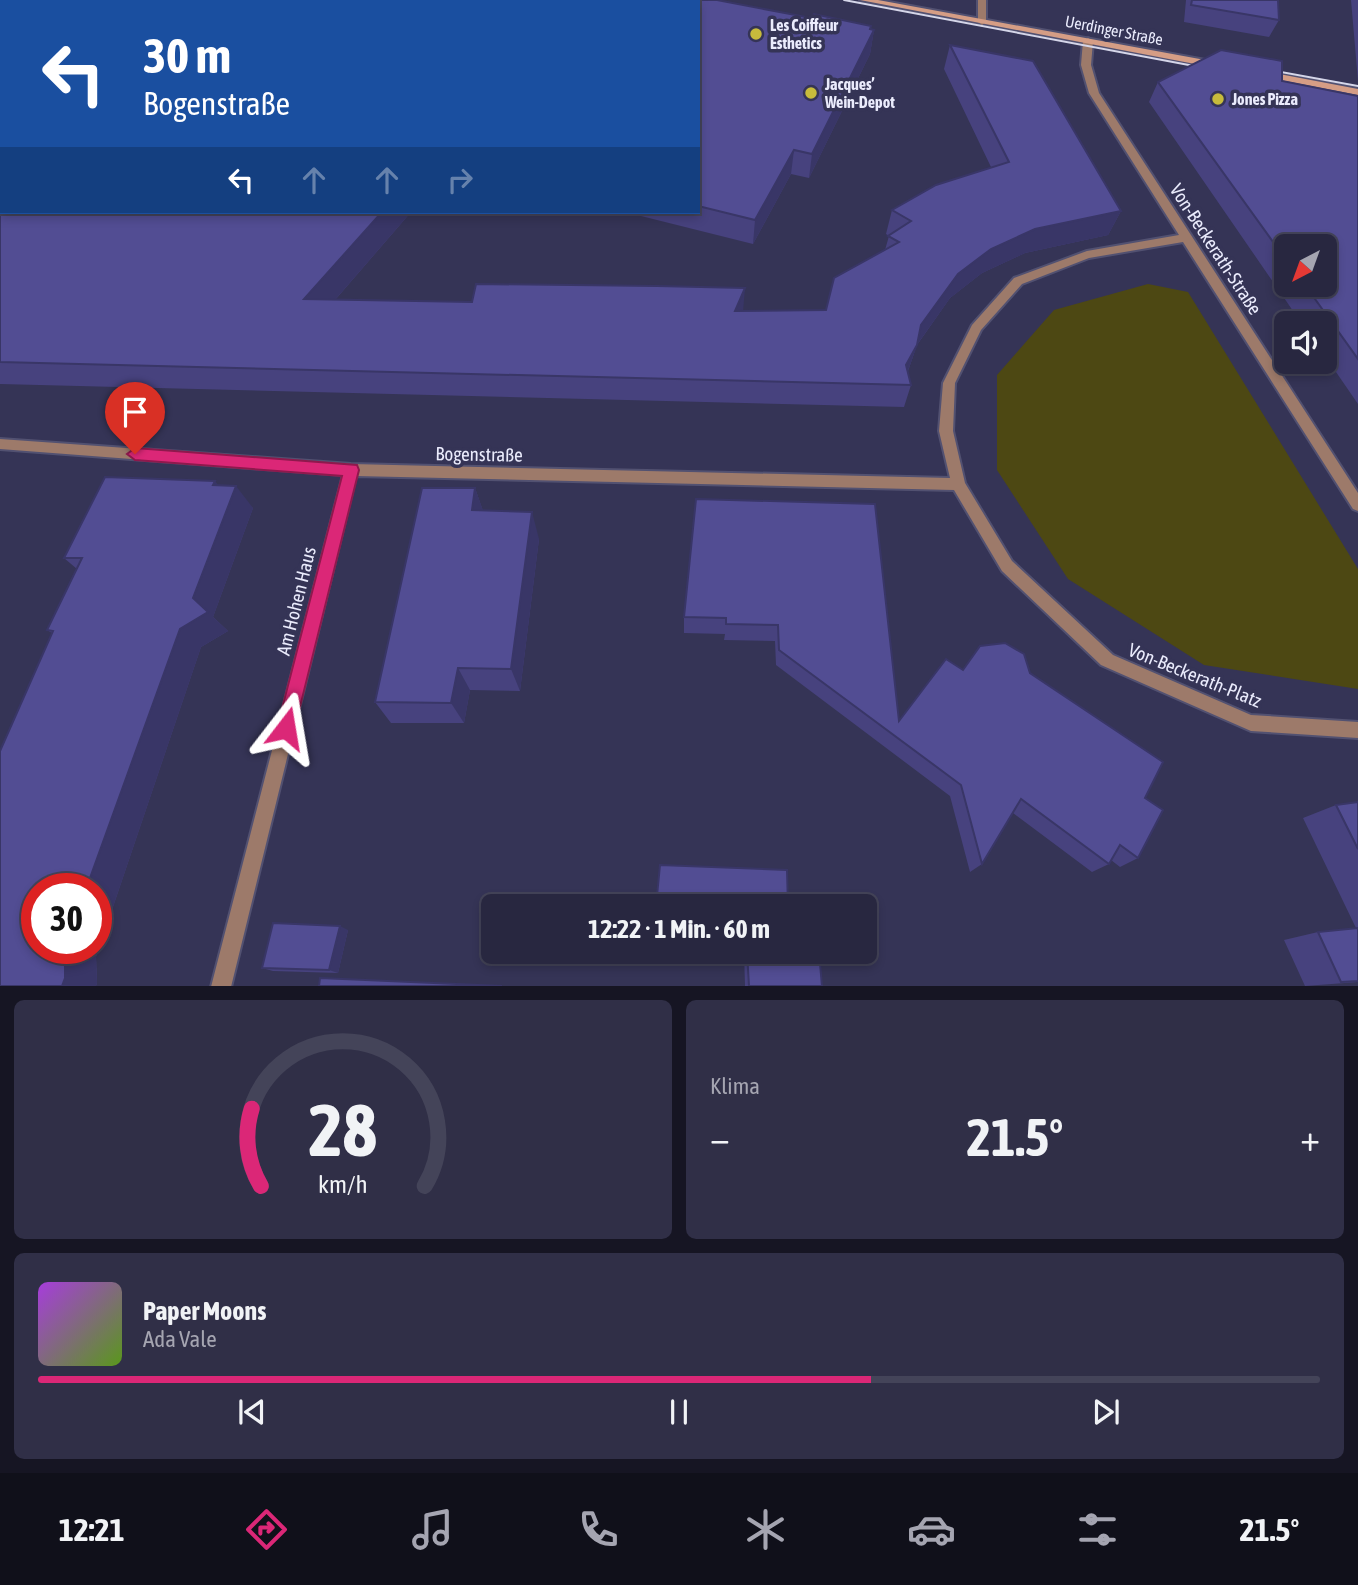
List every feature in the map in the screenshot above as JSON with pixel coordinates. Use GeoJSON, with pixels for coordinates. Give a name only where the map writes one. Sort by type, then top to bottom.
{"type":"FeatureCollection","features":[{"type":"Feature","properties":{"kind":"main road","name":"Uerdinger Straße"},"geometry":{"type":"LineString","coordinates":[[864,0],[1224,66]]}},
{"type":"Feature","properties":{"kind":"main road"},"geometry":{"type":"LineString","coordinates":[[1251,72],[1358,92]]}},
{"type":"Feature","properties":{"kind":"street"},"geometry":{"type":"LineString","coordinates":[[982,0],[982,22]]}},
{"type":"Feature","properties":{"kind":"street","name":"Von-Beckerath-Straße"},"geometry":{"type":"LineString","coordinates":[[1088,41],[1086,65],[1094,93],[1358,505]]}},
{"type":"Feature","properties":{"kind":"street","name":"Von-Beckerath-Platz"},"geometry":{"type":"LineString","coordinates":[[1188,237],[1087,255],[1018,281],[976,328],[949,383],[946,431],[958,484],[1007,566],[1107,660],[1251,723],[1358,730]]}},
{"type":"Feature","properties":{"kind":"street","name":"Bogenstraße"},"geometry":{"type":"LineString","coordinates":[[0,444],[351,470],[958,484]]}},
{"type":"Feature","properties":{"kind":"street","name":"Am Hohen Haus"},"geometry":{"type":"LineString","coordinates":[[221,986],[351,470]]}},
{"type":"Feature","properties":{"kind":"shaded area"},"geometry":{"type":"Polygon","coordinates":[[[1148,284],[1188,292],[1358,569],[1358,689],[1204,665],[1068,579],[997,470],[997,375],[1054,310],[1148,284]]]}},
{"type":"Feature","properties":{"kind":"building"},"geometry":{"type":"Polygon","coordinates":[[[700,0],[717,0],[811,18],[814,14],[871,26],[870,29],[874,30],[812,154],[794,150],[755,220],[700,206],[700,0]]]}},
{"type":"Feature","properties":{"kind":"building"},"geometry":{"type":"Polygon","coordinates":[[[1192,0],[1278,0],[1279,20],[1191,5],[1192,0]]]}},
{"type":"Feature","properties":{"kind":"building"},"geometry":{"type":"Polygon","coordinates":[[[950,45],[1033,61],[1121,211],[1035,229],[991,249],[958,274],[921,325],[917,345],[906,365],[911,385],[0,362],[0,214],[380,214],[304,299],[472,302],[476,284],[657,286],[745,288],[735,311],[826,310],[834,278],[899,242],[888,236],[911,221],[892,210],[936,185],[1009,162],[950,45]]]}},
{"type":"Feature","properties":{"kind":"building"},"geometry":{"type":"Polygon","coordinates":[[[1221,50],[1282,61],[1282,81],[1358,96],[1358,359],[1337,330],[1337,311],[1324,311],[1314,298],[1337,298],[1337,234],[1274,234],[1274,243],[1158,82],[1221,50]]]}},
{"type":"Feature","properties":{"kind":"building"},"geometry":{"type":"Polygon","coordinates":[[[105,477],[215,481],[213,485],[236,486],[193,598],[208,612],[180,629],[92,873],[21,873],[21,964],[65,964],[62,986],[0,986],[0,751],[53,631],[47,630],[82,558],[64,558],[105,477]]]}},
{"type":"Feature","properties":{"kind":"building"},"geometry":{"type":"Polygon","coordinates":[[[422,488],[475,488],[472,510],[532,512],[511,669],[458,668],[451,703],[375,702],[422,488]]]}},
{"type":"Feature","properties":{"kind":"building"},"geometry":{"type":"Polygon","coordinates":[[[696,499],[875,504],[899,721],[946,659],[963,670],[980,646],[1005,643],[1024,654],[1030,673],[1163,762],[1145,798],[1163,810],[1138,858],[1120,845],[1109,864],[1021,799],[982,864],[961,785],[779,650],[778,625],[726,624],[726,618],[684,617],[696,499]]]}},
{"type":"Feature","properties":{"kind":"building"},"geometry":{"type":"Polygon","coordinates":[[[1358,802],[1358,849],[1336,805],[1358,802]]]}},
{"type":"Feature","properties":{"kind":"building"},"geometry":{"type":"Polygon","coordinates":[[[660,865],[787,870],[788,894],[657,894],[660,865]]]}},
{"type":"Feature","properties":{"kind":"building"},"geometry":{"type":"Polygon","coordinates":[[[273,923],[340,926],[329,970],[262,968],[273,923]]]}},
{"type":"Feature","properties":{"kind":"building"},"geometry":{"type":"Polygon","coordinates":[[[1358,928],[1358,981],[1341,982],[1318,932],[1358,928]]]}},
{"type":"Feature","properties":{"kind":"building"},"geometry":{"type":"Polygon","coordinates":[[[748,964],[820,964],[822,986],[749,986],[748,964]]]}},
{"type":"Feature","properties":{"kind":"building"},"geometry":{"type":"Polygon","coordinates":[[[320,978],[502,986],[319,986],[320,978]]]}},
{"type":"Feature","properties":{"kind":"tram line"},"geometry":{"type":"LineString","coordinates":[[844,0],[1210,69]]}},
{"type":"Feature","properties":{"kind":"tram line"},"geometry":{"type":"LineString","coordinates":[[1264,69],[1358,86]]}},
{"type":"Feature","properties":{"kind":"place","name":"Les Coiffeur Esthetics"},"geometry":{"type":"Point","coordinates":[756,34]}},
{"type":"Feature","properties":{"kind":"place","name":"Jacques’ Wein-Depot"},"geometry":{"type":"Point","coordinates":[811,93]}},
{"type":"Feature","properties":{"kind":"place","name":"Jones Pizza"},"geometry":{"type":"Point","coordinates":[1218,99]}},
{"type":"Feature","properties":{"kind":"route"},"geometry":{"type":"LineString","coordinates":[[135,454],[351,470],[286,728]]}}]}
